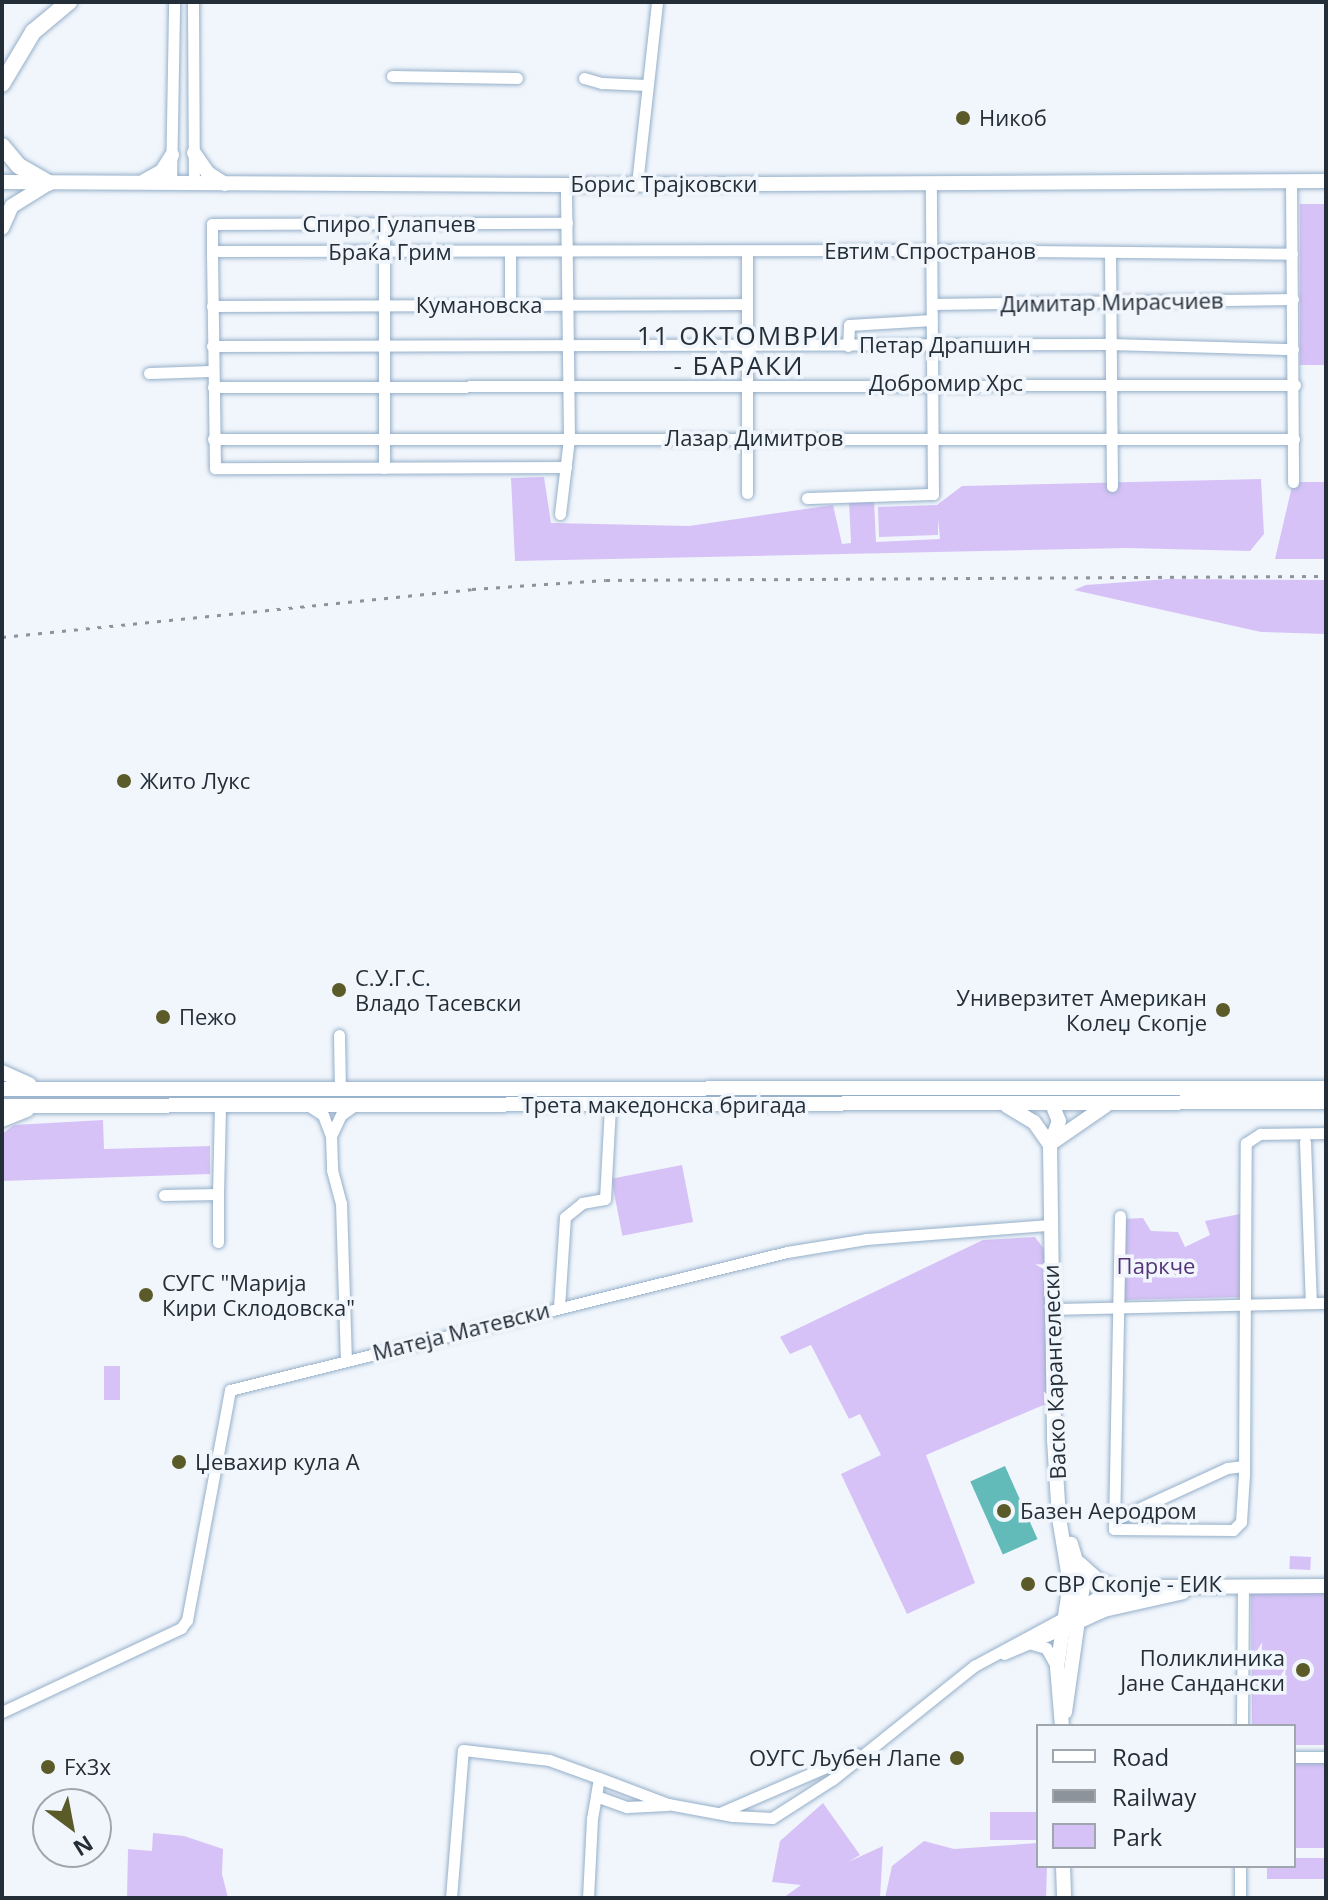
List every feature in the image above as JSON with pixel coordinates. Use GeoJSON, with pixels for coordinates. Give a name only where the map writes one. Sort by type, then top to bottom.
{"type":"FeatureCollection","features":[{"type":"Feature","properties":{"kind":"main road"},"geometry":{"type":"LineString","coordinates":[[2,84],[33,32],[69,2]]}},
{"type":"Feature","properties":{"kind":"main road"},"geometry":{"type":"LineString","coordinates":[[2,146],[19,166],[49,183]]}},
{"type":"Feature","properties":{"kind":"street"},"geometry":{"type":"LineString","coordinates":[[171,182],[174,2]]}},
{"type":"Feature","properties":{"kind":"street"},"geometry":{"type":"LineString","coordinates":[[193,2],[194,183]]}},
{"type":"Feature","properties":{"kind":"street"},"geometry":{"type":"LineString","coordinates":[[637,184],[657,2]]}},
{"type":"Feature","properties":{"kind":"street"},"geometry":{"type":"LineString","coordinates":[[392,76],[517,78]]}},
{"type":"Feature","properties":{"kind":"street"},"geometry":{"type":"LineString","coordinates":[[584,78],[602,83],[646,85]]}},
{"type":"Feature","properties":{"kind":"street"},"geometry":{"type":"LineString","coordinates":[[194,153],[208,173],[225,184]]}},
{"type":"Feature","properties":{"kind":"street"},"geometry":{"type":"LineString","coordinates":[[142,182],[162,171],[172,155]]}},
{"type":"Feature","properties":{"kind":"street"},"geometry":{"type":"LineString","coordinates":[[1291,181],[1295,385],[1293,482]]}},
{"type":"Feature","properties":{"kind":"street","name":"Борис Трајковски"},"geometry":{"type":"LineString","coordinates":[[2,182],[566,185],[1326,181]]}},
{"type":"Feature","properties":{"kind":"street"},"geometry":{"type":"LineString","coordinates":[[2,228],[12,206],[49,183]]}},
{"type":"Feature","properties":{"kind":"street"},"geometry":{"type":"LineString","coordinates":[[807,498],[933,494],[931,183]]}},
{"type":"Feature","properties":{"kind":"street"},"geometry":{"type":"LineString","coordinates":[[560,514],[569,438],[566,185]]}},
{"type":"Feature","properties":{"kind":"street","name":"Спиро Гулапчев"},"geometry":{"type":"LineString","coordinates":[[212,251],[212,224],[567,223]]}},
{"type":"Feature","properties":{"kind":"street"},"geometry":{"type":"LineString","coordinates":[[384,224],[384,468]]}},
{"type":"Feature","properties":{"kind":"street","name":"Евтим Спространов"},"geometry":{"type":"LineString","coordinates":[[567,252],[931,250],[1292,254]]}},
{"type":"Feature","properties":{"kind":"street"},"geometry":{"type":"LineString","coordinates":[[212,251],[215,468],[566,467]]}},
{"type":"Feature","properties":{"kind":"street","name":"Браќа Грим"},"geometry":{"type":"LineString","coordinates":[[212,251],[567,252]]}},
{"type":"Feature","properties":{"kind":"street"},"geometry":{"type":"LineString","coordinates":[[747,251],[747,493]]}},
{"type":"Feature","properties":{"kind":"street"},"geometry":{"type":"LineString","coordinates":[[510,252],[510,305]]}},
{"type":"Feature","properties":{"kind":"street"},"geometry":{"type":"LineString","coordinates":[[1110,254],[1112,486]]}},
{"type":"Feature","properties":{"kind":"street","name":"Димитар Мирасчиев"},"geometry":{"type":"LineString","coordinates":[[932,304],[1293,299]]}},
{"type":"Feature","properties":{"kind":"street","name":"Кумановска"},"geometry":{"type":"LineString","coordinates":[[212,306],[747,304]]}},
{"type":"Feature","properties":{"kind":"street"},"geometry":{"type":"LineString","coordinates":[[848,346],[849,325],[932,320]]}},
{"type":"Feature","properties":{"kind":"street","name":"Петар Драпшин"},"geometry":{"type":"LineString","coordinates":[[212,346],[1109,344],[1293,349]]}},
{"type":"Feature","properties":{"kind":"street"},"geometry":{"type":"LineString","coordinates":[[149,373],[212,371]]}},
{"type":"Feature","properties":{"kind":"street","name":"Добромир Хрс"},"geometry":{"type":"LineString","coordinates":[[213,387],[932,383],[1295,385]]}},
{"type":"Feature","properties":{"kind":"street","name":"Лазар Димитров"},"geometry":{"type":"LineString","coordinates":[[213,439],[1294,439]]}},
{"type":"Feature","properties":{"kind":"street"},"geometry":{"type":"LineString","coordinates":[[339,1035],[340,1090]]}},
{"type":"Feature","properties":{"kind":"street"},"geometry":{"type":"LineString","coordinates":[[2,1072],[17,1081],[49,1089]]}},
{"type":"Feature","properties":{"kind":"street","name":"Трета македонска бригада"},"geometry":{"type":"LineString","coordinates":[[2,1089],[1052,1096],[1326,1088]]}},
{"type":"Feature","properties":{"kind":"street"},"geometry":{"type":"LineString","coordinates":[[1049,1225],[1050,1145],[1059,1121],[1052,1096]]}},
{"type":"Feature","properties":{"kind":"street","name":"Трета македонска бригада"},"geometry":{"type":"LineString","coordinates":[[2,1106],[1006,1105],[1052,1096],[1107,1105],[1326,1102]]}},
{"type":"Feature","properties":{"kind":"street"},"geometry":{"type":"LineString","coordinates":[[1006,1105],[1034,1122],[1050,1145]]}},
{"type":"Feature","properties":{"kind":"street"},"geometry":{"type":"LineString","coordinates":[[1050,1145],[1107,1105]]}},
{"type":"Feature","properties":{"kind":"street"},"geometry":{"type":"LineString","coordinates":[[2,1120],[23,1110],[47,1106]]}},
{"type":"Feature","properties":{"kind":"street"},"geometry":{"type":"LineString","coordinates":[[218,1242],[220,1106]]}},
{"type":"Feature","properties":{"kind":"street"},"geometry":{"type":"LineString","coordinates":[[309,1106],[323,1115],[331,1136],[332,1170],[342,1219],[346,1359]]}},
{"type":"Feature","properties":{"kind":"street"},"geometry":{"type":"LineString","coordinates":[[559,1307],[565,1217],[582,1203],[605,1199],[610,1106]]}},
{"type":"Feature","properties":{"kind":"street"},"geometry":{"type":"LineString","coordinates":[[331,1136],[341,1115],[352,1107]]}},
{"type":"Feature","properties":{"kind":"street"},"geometry":{"type":"LineString","coordinates":[[1114,1524],[1233,1530],[1241,1522],[1246,1143],[1260,1134],[1326,1133]]}},
{"type":"Feature","properties":{"kind":"street"},"geometry":{"type":"LineString","coordinates":[[1305,1142],[1311,1303]]}},
{"type":"Feature","properties":{"kind":"street"},"geometry":{"type":"LineString","coordinates":[[164,1195],[218,1194]]}},
{"type":"Feature","properties":{"kind":"street"},"geometry":{"type":"LineString","coordinates":[[1114,1524],[1120,1216]]}},
{"type":"Feature","properties":{"kind":"street","name":"Матеја Матевски"},"geometry":{"type":"LineString","coordinates":[[2,1712],[181,1628],[187,1620],[230,1390],[346,1359],[825,1244],[968,1229],[1049,1225]]}},
{"type":"Feature","properties":{"kind":"street","name":"Васко Карангелески"},"geometry":{"type":"LineString","coordinates":[[1049,1225],[1054,1439],[1059,1518],[1069,1570],[1072,1618],[1062,1724]]}},
{"type":"Feature","properties":{"kind":"street"},"geometry":{"type":"LineString","coordinates":[[1053,1309],[1326,1303]]}},
{"type":"Feature","properties":{"kind":"street"},"geometry":{"type":"LineString","coordinates":[[1114,1524],[1227,1468],[1244,1466]]}},
{"type":"Feature","properties":{"kind":"street","name":"Васко Карангелески"},"geometry":{"type":"LineString","coordinates":[[1059,1518],[1078,1562],[1083,1585],[1057,1667],[1062,1724]]}},
{"type":"Feature","properties":{"kind":"street"},"geometry":{"type":"LineString","coordinates":[[1078,1562],[1099,1581],[1126,1591]]}},
{"type":"Feature","properties":{"kind":"street"},"geometry":{"type":"LineString","coordinates":[[1297,1588],[1326,1575]]}},
{"type":"Feature","properties":{"kind":"street"},"geometry":{"type":"LineString","coordinates":[[1242,1724],[1243,1586]]}},
{"type":"Feature","properties":{"kind":"street"},"geometry":{"type":"LineString","coordinates":[[451,1898],[463,1750],[549,1760],[668,1804],[717,1813],[777,1816],[833,1779],[974,1666],[1126,1591],[1165,1587],[1326,1586]]}},
{"type":"Feature","properties":{"kind":"street"},"geometry":{"type":"LineString","coordinates":[[995,1656],[1032,1644],[1072,1618],[1191,1589]]}},
{"type":"Feature","properties":{"kind":"street"},"geometry":{"type":"LineString","coordinates":[[1032,1644],[1046,1648],[1057,1667]]}},
{"type":"Feature","properties":{"kind":"street"},"geometry":{"type":"LineString","coordinates":[[717,1813],[825,1770],[878,1742]]}},
{"type":"Feature","properties":{"kind":"street"},"geometry":{"type":"LineString","coordinates":[[1296,1757],[1326,1757]]}},
{"type":"Feature","properties":{"kind":"street"},"geometry":{"type":"LineString","coordinates":[[588,1898],[599,1778]]}},
{"type":"Feature","properties":{"kind":"street"},"geometry":{"type":"LineString","coordinates":[[596,1796],[627,1807],[668,1804]]}},
{"type":"Feature","properties":{"kind":"street"},"geometry":{"type":"LineString","coordinates":[[1063,1868],[1064,1898]]}},
{"type":"Feature","properties":{"kind":"street"},"geometry":{"type":"LineString","coordinates":[[1240,1868],[1240,1898]]}},
{"type":"Feature","properties":{"kind":"green space"},"geometry":{"type":"Polygon","coordinates":[[[1300,204],[1326,204],[1326,365],[1300,365],[1300,204]]]}},
{"type":"Feature","properties":{"kind":"green space"},"geometry":{"type":"Polygon","coordinates":[[[544,477],[551,523],[689,526],[833,505],[842,544],[851,543],[849,501],[874,500],[876,542],[940,539],[938,519],[938,535],[879,537],[878,507],[937,505],[962,486],[1261,479],[1264,534],[1250,551],[1126,548],[515,561],[511,478],[544,477]]]}},
{"type":"Feature","properties":{"kind":"green space"},"geometry":{"type":"Polygon","coordinates":[[[1293,482],[1326,482],[1326,559],[1275,559],[1293,482]]]}},
{"type":"Feature","properties":{"kind":"green space"},"geometry":{"type":"Polygon","coordinates":[[[1168,579],[1326,580],[1326,634],[1261,632],[1074,590],[1086,585],[1168,579]]]}},
{"type":"Feature","properties":{"kind":"green space"},"geometry":{"type":"Polygon","coordinates":[[[103,1120],[104,1149],[210,1146],[210,1174],[2,1181],[2,1134],[14,1125],[103,1120]]]}},
{"type":"Feature","properties":{"kind":"green space"},"geometry":{"type":"Polygon","coordinates":[[[682,1165],[693,1222],[622,1236],[611,1179],[682,1165]]]}},
{"type":"Feature","properties":{"kind":"green space","name":"Паркче"},"geometry":{"type":"Polygon","coordinates":[[[1240,1214],[1240,1297],[1122,1300],[1123,1219],[1143,1218],[1151,1231],[1178,1232],[1185,1247],[1210,1235],[1205,1221],[1240,1214]]]}},
{"type":"Feature","properties":{"kind":"green space"},"geometry":{"type":"Polygon","coordinates":[[[1035,1237],[1044,1249],[1048,1403],[926,1455],[975,1583],[907,1614],[841,1474],[881,1455],[860,1414],[849,1419],[811,1345],[790,1354],[780,1337],[983,1240],[1035,1237]]]}},
{"type":"Feature","properties":{"kind":"green space"},"geometry":{"type":"Polygon","coordinates":[[[104,1366],[120,1366],[120,1400],[104,1400],[104,1366]]]}},
{"type":"Feature","properties":{"kind":"green space"},"geometry":{"type":"Polygon","coordinates":[[[1290,1556],[1311,1557],[1310,1570],[1289,1569],[1290,1556]]]}},
{"type":"Feature","properties":{"kind":"green space"},"geometry":{"type":"Polygon","coordinates":[[[1251,1592],[1326,1593],[1326,1745],[1296,1745],[1296,1724],[1252,1724],[1251,1592]]]}},
{"type":"Feature","properties":{"kind":"green space"},"geometry":{"type":"Polygon","coordinates":[[[1296,1759],[1326,1759],[1326,1848],[1296,1848],[1296,1759]]]}},
{"type":"Feature","properties":{"kind":"green space"},"geometry":{"type":"Polygon","coordinates":[[[823,1803],[860,1855],[848,1862],[883,1846],[880,1898],[783,1898],[801,1885],[772,1882],[780,1841],[823,1803]]]}},
{"type":"Feature","properties":{"kind":"green space"},"geometry":{"type":"Polygon","coordinates":[[[990,1812],[1036,1812],[1036,1840],[990,1840],[990,1812]]]}},
{"type":"Feature","properties":{"kind":"green space"},"geometry":{"type":"Polygon","coordinates":[[[153,1833],[184,1836],[223,1849],[222,1874],[228,1898],[127,1898],[128,1849],[152,1851],[153,1833]]]}},
{"type":"Feature","properties":{"kind":"green space"},"geometry":{"type":"Polygon","coordinates":[[[924,1841],[954,1849],[1036,1843],[1036,1868],[1047,1868],[1046,1898],[885,1898],[892,1866],[924,1841]]]}},
{"type":"Feature","properties":{"kind":"green space"},"geometry":{"type":"Polygon","coordinates":[[[1296,1858],[1326,1858],[1326,1879],[1267,1879],[1267,1868],[1296,1868],[1296,1858]]]}},
{"type":"Feature","properties":{"kind":"water","name":"Базен Аеродром"},"geometry":{"type":"Polygon","coordinates":[[[1005,1466],[1038,1539],[1003,1555],[970,1481],[1005,1466]]]}},
{"type":"Feature","properties":{"kind":"railway"},"geometry":{"type":"LineString","coordinates":[[2,637],[472,589],[606,580],[1326,576]]}},
{"type":"Feature","properties":{"kind":"place","name":"Никоб"},"geometry":{"type":"Point","coordinates":[963,118]}},
{"type":"Feature","properties":{"kind":"place","name":"Жито Лукс"},"geometry":{"type":"Point","coordinates":[124,781]}},
{"type":"Feature","properties":{"kind":"place","name":"С.У.Г.С. Владо Тасевски"},"geometry":{"type":"Point","coordinates":[339,990]}},
{"type":"Feature","properties":{"kind":"place","name":"Универзитет Американ Колеџ Скопје"},"geometry":{"type":"Point","coordinates":[1223,1010]}},
{"type":"Feature","properties":{"kind":"place","name":"Пежо"},"geometry":{"type":"Point","coordinates":[163,1017]}},
{"type":"Feature","properties":{"kind":"place","name":"СУГС \"Марија Кири Склодовска\""},"geometry":{"type":"Point","coordinates":[146,1295]}},
{"type":"Feature","properties":{"kind":"place","name":"Џевахир кула А"},"geometry":{"type":"Point","coordinates":[179,1462]}},
{"type":"Feature","properties":{"kind":"place","name":"Базен Аеродром"},"geometry":{"type":"Point","coordinates":[1004,1511]}},
{"type":"Feature","properties":{"kind":"place","name":"СВР Скопје - ЕИК"},"geometry":{"type":"Point","coordinates":[1028,1584]}},
{"type":"Feature","properties":{"kind":"place","name":"Поликлиника Јане Сандански"},"geometry":{"type":"Point","coordinates":[1303,1670]}},
{"type":"Feature","properties":{"kind":"place","name":"ОУГС Љубен Лапе"},"geometry":{"type":"Point","coordinates":[957,1758]}},
{"type":"Feature","properties":{"kind":"place","name":"Fx3x"},"geometry":{"type":"Point","coordinates":[48,1767]}},
{"type":"Feature","properties":{"kind":"district","name":"11 ОКТОМВРИ - БАРАКИ"},"geometry":{"type":"Point","coordinates":[739,351]}}]}
